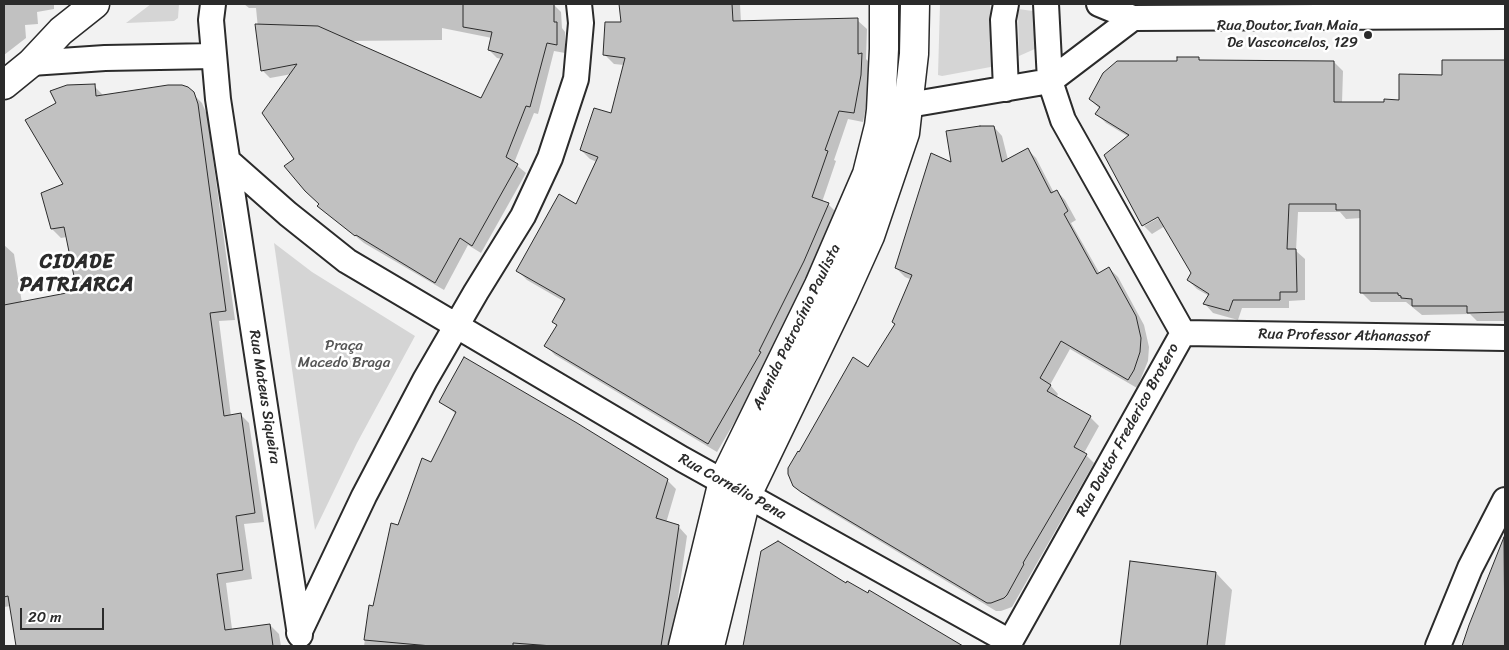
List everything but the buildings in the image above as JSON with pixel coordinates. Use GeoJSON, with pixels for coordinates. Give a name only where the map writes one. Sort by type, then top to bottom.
{"type":"FeatureCollection","features":[{"type":"Feature","properties":{"kind":"street"},"geometry":{"type":"LineString","coordinates":[[4,85],[31,63],[61,32],[94,4]]}},
{"type":"Feature","properties":{"kind":"street","name":"Rua Mateus Siqueira"},"geometry":{"type":"LineString","coordinates":[[213,4],[211,20],[218,99],[300,640]]}},
{"type":"Feature","properties":{"kind":"street"},"geometry":{"type":"LineString","coordinates":[[300,640],[364,496],[425,380],[523,216],[550,158],[576,79],[581,23],[579,4]]}},
{"type":"Feature","properties":{"kind":"street","name":"Avenida Patrocínio Paulista"},"geometry":{"type":"LineString","coordinates":[[683,646],[722,481],[818,285],[867,174],[881,110],[884,4]]}},
{"type":"Feature","properties":{"kind":"street","name":"Avenida Patrocínio Paulista"},"geometry":{"type":"LineString","coordinates":[[710,646],[747,495],[870,236],[905,133],[914,54],[915,4]]}},
{"type":"Feature","properties":{"kind":"street"},"geometry":{"type":"LineString","coordinates":[[1006,4],[1003,20],[1006,89]]}},
{"type":"Feature","properties":{"kind":"street","name":"Rua Doutor Frederico Brotero"},"geometry":{"type":"LineString","coordinates":[[1010,644],[1183,333],[1063,120],[1050,81],[1046,4]]}},
{"type":"Feature","properties":{"kind":"street"},"geometry":{"type":"LineString","coordinates":[[1099,4],[1133,18],[1505,16]]}},
{"type":"Feature","properties":{"kind":"street"},"geometry":{"type":"LineString","coordinates":[[881,110],[1050,81],[1133,18]]}},
{"type":"Feature","properties":{"kind":"street"},"geometry":{"type":"LineString","coordinates":[[31,63],[105,58],[214,56]]}},
{"type":"Feature","properties":{"kind":"street"},"geometry":{"type":"LineString","coordinates":[[228,161],[288,214],[347,261],[457,326]]}},
{"type":"Feature","properties":{"kind":"street","name":"Rua Cornélio Pena"},"geometry":{"type":"LineString","coordinates":[[457,326],[682,459],[1010,644]]}},
{"type":"Feature","properties":{"kind":"street","name":"Rua Professor Athanassof"},"geometry":{"type":"LineString","coordinates":[[1183,333],[1505,338]]}},
{"type":"Feature","properties":{"kind":"street"},"geometry":{"type":"LineString","coordinates":[[1438,646],[1470,568],[1505,500]]}},
{"type":"Feature","properties":{"kind":"green space"},"geometry":{"type":"Polygon","coordinates":[[[151,4],[179,4],[178,18],[174,21],[126,23],[151,4]]]}},
{"type":"Feature","properties":{"kind":"green space"},"geometry":{"type":"Polygon","coordinates":[[[940,4],[990,4],[996,66],[942,76],[938,75],[940,4]]]}},
{"type":"Feature","properties":{"kind":"green space"},"geometry":{"type":"Polygon","coordinates":[[[1018,9],[1033,11],[1037,48],[1019,56],[1018,9]]]}},
{"type":"Feature","properties":{"kind":"green space","name":"Praça Macedo Braga"},"geometry":{"type":"Polygon","coordinates":[[[274,243],[312,272],[415,336],[357,443],[315,530],[274,243]]]}},
{"type":"Feature","properties":{"kind":"place","name":"Rua Doutor Ivan Maia De Vasconcelos, 129"},"geometry":{"type":"Point","coordinates":[1368,35]}},
{"type":"Feature","properties":{"kind":"district","name":"CIDADE PATRIARCA"},"geometry":{"type":"Point","coordinates":[77,274]}}]}
